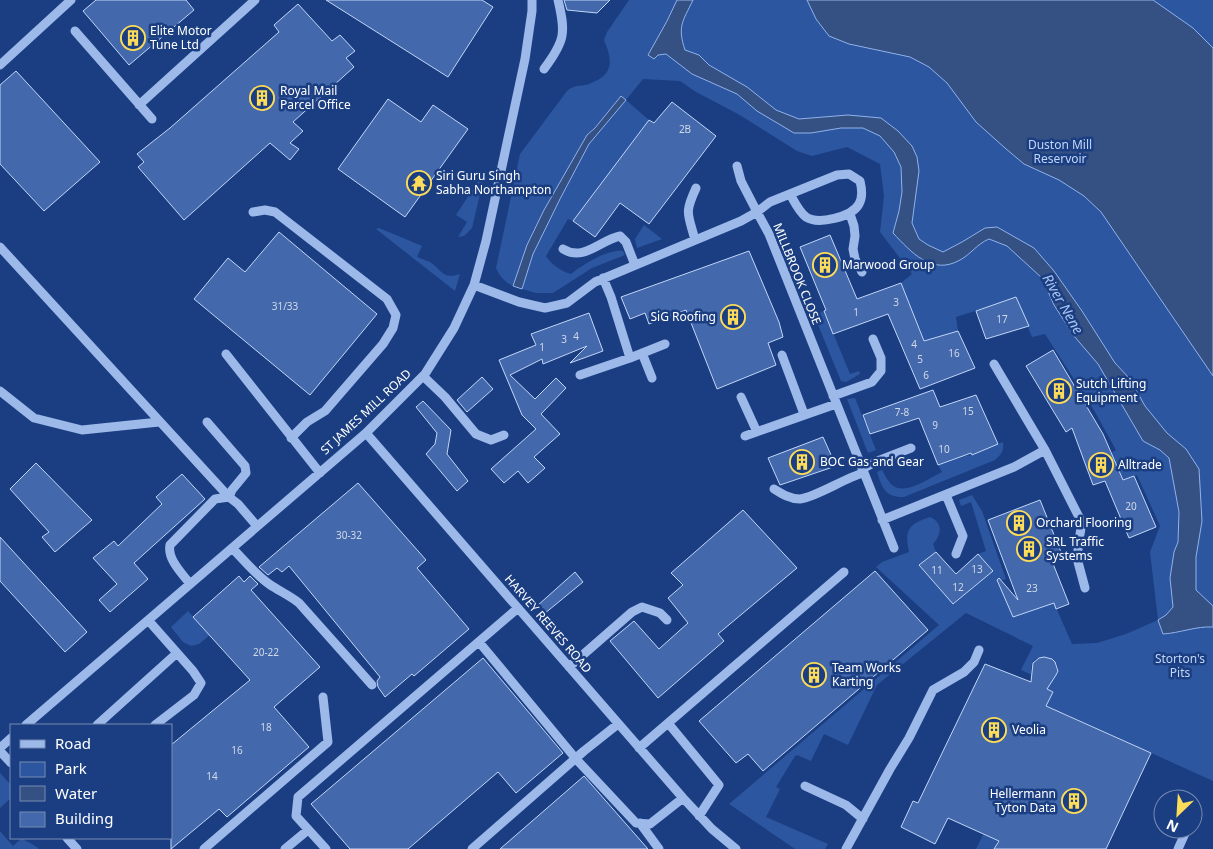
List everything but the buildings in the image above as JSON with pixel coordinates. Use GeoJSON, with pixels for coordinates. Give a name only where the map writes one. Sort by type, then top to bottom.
{"type":"FeatureCollection","features":[{"type":"Feature","properties":{"kind":"street"},"geometry":{"type":"LineString","coordinates":[[0,65],[71,0]]}},
{"type":"Feature","properties":{"kind":"street"},"geometry":{"type":"LineString","coordinates":[[139,105],[255,0]]}},
{"type":"Feature","properties":{"kind":"street","name":"ST JAMES MILL ROAD"},"geometry":{"type":"LineString","coordinates":[[27,724],[366,433],[423,376],[454,328],[474,285],[486,241],[526,59],[532,0]]}},
{"type":"Feature","properties":{"kind":"street"},"geometry":{"type":"LineString","coordinates":[[544,69],[562,40],[562,19],[558,0]]}},
{"type":"Feature","properties":{"kind":"street"},"geometry":{"type":"LineString","coordinates":[[75,31],[152,119]]}},
{"type":"Feature","properties":{"kind":"street","name":"MILLBROOK CLOSE"},"geometry":{"type":"LineString","coordinates":[[737,166],[741,181],[769,234],[894,548]]}},
{"type":"Feature","properties":{"kind":"street"},"geometry":{"type":"LineString","coordinates":[[474,285],[519,302],[545,308],[567,303],[603,278],[740,221],[770,202],[837,175],[849,174],[860,181],[863,189],[859,205],[850,214],[818,220],[806,216],[790,194]]}},
{"type":"Feature","properties":{"kind":"street"},"geometry":{"type":"LineString","coordinates":[[695,240],[687,213],[689,203],[696,188]]}},
{"type":"Feature","properties":{"kind":"street"},"geometry":{"type":"LineString","coordinates":[[253,212],[265,210],[275,212],[387,299],[396,315],[393,328],[352,381],[325,411],[307,422],[292,438]]}},
{"type":"Feature","properties":{"kind":"street"},"geometry":{"type":"LineString","coordinates":[[850,214],[854,226],[854,254],[862,272]]}},
{"type":"Feature","properties":{"kind":"street"},"geometry":{"type":"LineString","coordinates":[[564,249],[570,253],[579,254],[613,237],[620,236],[626,242],[635,265]]}},
{"type":"Feature","properties":{"kind":"street"},"geometry":{"type":"LineString","coordinates":[[0,247],[159,422],[257,526]]}},
{"type":"Feature","properties":{"kind":"street"},"geometry":{"type":"LineString","coordinates":[[603,278],[630,358]]}},
{"type":"Feature","properties":{"kind":"street"},"geometry":{"type":"LineString","coordinates":[[745,436],[804,414],[872,382],[881,371],[881,358],[873,339]]}},
{"type":"Feature","properties":{"kind":"street"},"geometry":{"type":"LineString","coordinates":[[580,375],[665,344]]}},
{"type":"Feature","properties":{"kind":"street"},"geometry":{"type":"LineString","coordinates":[[642,353],[652,378]]}},
{"type":"Feature","properties":{"kind":"street"},"geometry":{"type":"LineString","coordinates":[[226,354],[320,473]]}},
{"type":"Feature","properties":{"kind":"street"},"geometry":{"type":"LineString","coordinates":[[782,355],[804,414]]}},
{"type":"Feature","properties":{"kind":"street"},"geometry":{"type":"LineString","coordinates":[[994,364],[1045,450],[1082,524],[1078,544],[1078,562],[1085,588]]}},
{"type":"Feature","properties":{"kind":"street"},"geometry":{"type":"LineString","coordinates":[[423,376],[445,397],[476,434],[491,440],[504,435]]}},
{"type":"Feature","properties":{"kind":"street"},"geometry":{"type":"LineString","coordinates":[[0,391],[34,418],[82,430],[159,422]]}},
{"type":"Feature","properties":{"kind":"street"},"geometry":{"type":"LineString","coordinates":[[741,397],[757,432]]}},
{"type":"Feature","properties":{"kind":"street"},"geometry":{"type":"LineString","coordinates":[[207,422],[245,466],[246,473],[232,490],[229,497]]}},
{"type":"Feature","properties":{"kind":"street","name":"HARVEY REEVES ROAD"},"geometry":{"type":"LineString","coordinates":[[366,433],[698,816],[736,849]]}},
{"type":"Feature","properties":{"kind":"street"},"geometry":{"type":"LineString","coordinates":[[774,488],[790,497],[799,499],[810,496],[863,471],[874,462],[911,448]]}},
{"type":"Feature","properties":{"kind":"street"},"geometry":{"type":"LineString","coordinates":[[882,520],[1014,467],[1045,450]]}},
{"type":"Feature","properties":{"kind":"street"},"geometry":{"type":"LineString","coordinates":[[946,495],[963,536],[956,554]]}},
{"type":"Feature","properties":{"kind":"street"},"geometry":{"type":"LineString","coordinates":[[190,584],[171,558],[168,550],[170,545],[215,499],[229,497]]}},
{"type":"Feature","properties":{"kind":"street"},"geometry":{"type":"LineString","coordinates":[[232,548],[267,583],[288,594],[299,603],[372,685]]}},
{"type":"Feature","properties":{"kind":"street"},"geometry":{"type":"LineString","coordinates":[[639,748],[844,572]]}},
{"type":"Feature","properties":{"kind":"street"},"geometry":{"type":"LineString","coordinates":[[326,849],[296,816],[298,797],[518,608]]}},
{"type":"Feature","properties":{"kind":"street"},"geometry":{"type":"LineString","coordinates":[[569,667],[632,612],[642,608],[652,610],[660,613],[667,620]]}},
{"type":"Feature","properties":{"kind":"street"},"geometry":{"type":"LineString","coordinates":[[148,620],[201,683],[194,695],[156,724]]}},
{"type":"Feature","properties":{"kind":"street"},"geometry":{"type":"LineString","coordinates":[[479,642],[576,759],[636,823],[650,824],[683,798]]}},
{"type":"Feature","properties":{"kind":"street"},"geometry":{"type":"LineString","coordinates":[[846,849],[909,738],[933,690],[964,672],[974,662],[979,650]]}},
{"type":"Feature","properties":{"kind":"street"},"geometry":{"type":"LineString","coordinates":[[99,724],[177,653]]}},
{"type":"Feature","properties":{"kind":"street"},"geometry":{"type":"LineString","coordinates":[[204,849],[328,742],[323,697]]}},
{"type":"Feature","properties":{"kind":"street"},"geometry":{"type":"LineString","coordinates":[[668,723],[719,785],[698,816]]}},
{"type":"Feature","properties":{"kind":"street"},"geometry":{"type":"LineString","coordinates":[[472,849],[618,724]]}},
{"type":"Feature","properties":{"kind":"street"},"geometry":{"type":"LineString","coordinates":[[10,739],[0,749],[10,762]]}},
{"type":"Feature","properties":{"kind":"street"},"geometry":{"type":"LineString","coordinates":[[806,786],[846,805],[863,819]]}},
{"type":"Feature","properties":{"kind":"street"},"geometry":{"type":"LineString","coordinates":[[640,824],[659,849]]}},
{"type":"Feature","properties":{"kind":"street"},"geometry":{"type":"LineString","coordinates":[[285,849],[308,830]]}},
{"type":"Feature","properties":{"kind":"street"},"geometry":{"type":"LineString","coordinates":[[67,839],[77,849]]}},
{"type":"Feature","properties":{"kind":"green space","name":"Duston Mill Reservoir"},"geometry":{"type":"Polygon","coordinates":[[[629,0],[677,0],[663,29],[683,0],[1213,0],[1213,781],[1063,713],[994,849],[976,849],[1053,692],[1037,685],[1052,679],[1058,672],[1057,665],[1052,660],[1044,658],[1037,658],[1032,664],[1032,675],[1021,670],[1033,646],[966,613],[877,685],[848,745],[824,734],[811,761],[797,755],[795,756],[776,787],[780,789],[766,817],[828,844],[825,849],[795,849],[729,804],[939,625],[876,567],[882,562],[909,552],[908,533],[917,522],[930,517],[939,526],[938,536],[933,544],[936,552],[919,565],[954,604],[993,571],[978,554],[986,551],[971,502],[961,506],[959,500],[972,495],[982,511],[1006,579],[999,581],[1013,617],[1054,603],[1072,644],[1097,643],[1126,634],[1158,620],[1150,552],[1160,526],[1137,475],[1123,480],[1111,453],[1116,450],[1095,412],[1045,334],[1032,337],[1016,298],[956,317],[958,331],[934,338],[950,378],[939,381],[901,283],[912,274],[880,232],[884,196],[880,164],[847,147],[812,156],[797,151],[680,81],[643,79],[626,100],[649,120],[573,221],[568,219],[546,256],[557,267],[571,274],[589,262],[611,252],[623,251],[625,255],[592,268],[553,293],[536,293],[522,289],[533,254],[560,199],[589,144],[625,100],[621,96],[587,135],[544,210],[527,245],[513,286],[503,279],[496,268],[520,154],[567,91],[575,86],[589,84],[607,72],[610,61],[604,40],[607,32],[629,0]]]}},
{"type":"Feature","properties":{"kind":"green space"},"geometry":{"type":"Polygon","coordinates":[[[486,169],[472,228],[464,236],[458,237],[467,222],[456,215],[486,169]]]}},
{"type":"Feature","properties":{"kind":"green space"},"geometry":{"type":"Polygon","coordinates":[[[644,225],[662,239],[637,248],[635,239],[644,225]]]}},
{"type":"Feature","properties":{"kind":"green space"},"geometry":{"type":"Polygon","coordinates":[[[379,228],[422,246],[417,257],[430,262],[446,275],[454,276],[460,274],[455,291],[376,229],[379,228]]]}},
{"type":"Feature","properties":{"kind":"green space"},"geometry":{"type":"Polygon","coordinates":[[[824,311],[850,374],[859,371],[860,374],[846,382],[841,381],[814,315],[824,311]]]}},
{"type":"Feature","properties":{"kind":"green space"},"geometry":{"type":"Polygon","coordinates":[[[855,398],[876,450],[868,453],[847,399],[855,398]]]}},
{"type":"Feature","properties":{"kind":"green space"},"geometry":{"type":"Polygon","coordinates":[[[1003,442],[1002,452],[995,460],[904,497],[889,494],[883,487],[877,472],[882,470],[891,484],[896,487],[909,487],[924,482],[942,472],[938,465],[959,457],[972,455],[1003,442]]]}},
{"type":"Feature","properties":{"kind":"green space"},"geometry":{"type":"Polygon","coordinates":[[[188,611],[210,635],[199,644],[191,646],[183,642],[171,627],[188,611]]]}},
{"type":"Feature","properties":{"kind":"green space"},"geometry":{"type":"Polygon","coordinates":[[[0,773],[10,784],[10,799],[0,808],[0,773]]]}},
{"type":"Feature","properties":{"kind":"green space"},"geometry":{"type":"Polygon","coordinates":[[[0,831],[13,846],[21,839],[24,839],[39,849],[0,849],[0,831]]]}},
{"type":"Feature","properties":{"kind":"water","name":"River Nene"},"geometry":{"type":"Polygon","coordinates":[[[677,0],[693,0],[681,29],[685,50],[699,55],[709,65],[747,87],[776,110],[799,119],[848,115],[881,118],[898,131],[912,146],[917,157],[919,171],[912,223],[919,239],[943,252],[985,228],[997,227],[1034,248],[1054,271],[1115,363],[1130,379],[1145,406],[1167,433],[1186,449],[1199,469],[1202,521],[1196,557],[1196,590],[1213,606],[1213,627],[1163,634],[1158,620],[1173,607],[1170,578],[1174,552],[1178,542],[1179,512],[1169,458],[1160,450],[1143,441],[1098,364],[1074,336],[1054,305],[1042,278],[1007,246],[989,239],[964,258],[950,264],[940,265],[923,260],[907,247],[893,233],[902,192],[901,167],[894,152],[880,136],[863,128],[841,128],[811,133],[794,133],[757,111],[737,94],[692,74],[666,54],[658,55],[654,59],[648,55],[677,0]]]}},
{"type":"Feature","properties":{"kind":"water","name":"Duston Mill Reservoir"},"geometry":{"type":"Polygon","coordinates":[[[807,0],[1153,0],[1193,28],[1213,48],[1213,376],[1101,212],[1084,196],[1059,180],[1024,164],[976,122],[947,83],[929,67],[910,57],[849,44],[829,36],[816,19],[807,0]]]}},
{"type":"Feature","properties":{"kind":"water"},"geometry":{"type":"Polygon","coordinates":[[[621,96],[626,100],[589,144],[560,199],[533,254],[522,289],[513,286],[527,245],[544,210],[587,135],[621,96]]]}},
{"type":"Feature","properties":{"kind":"place","name":"Elite Motor Tune Ltd"},"geometry":{"type":"Point","coordinates":[133,38]}},
{"type":"Feature","properties":{"kind":"place","name":"Royal Mail Parcel Office"},"geometry":{"type":"Point","coordinates":[262,98]}},
{"type":"Feature","properties":{"kind":"place","name":"Siri Guru Singh Sabha Northampton"},"geometry":{"type":"Point","coordinates":[419,183]}},
{"type":"Feature","properties":{"kind":"place","name":"Marwood Group"},"geometry":{"type":"Point","coordinates":[825,265]}},
{"type":"Feature","properties":{"kind":"place","name":"SiG Roofing"},"geometry":{"type":"Point","coordinates":[733,317]}},
{"type":"Feature","properties":{"kind":"place","name":"Sutch Lifting Equipment"},"geometry":{"type":"Point","coordinates":[1059,391]}},
{"type":"Feature","properties":{"kind":"place","name":"BOC Gas and Gear"},"geometry":{"type":"Point","coordinates":[802,462]}},
{"type":"Feature","properties":{"kind":"place","name":"Alltrade"},"geometry":{"type":"Point","coordinates":[1101,465]}},
{"type":"Feature","properties":{"kind":"place","name":"Orchard Flooring"},"geometry":{"type":"Point","coordinates":[1019,523]}},
{"type":"Feature","properties":{"kind":"place","name":"SRL Traffic Systems"},"geometry":{"type":"Point","coordinates":[1029,549]}},
{"type":"Feature","properties":{"kind":"place","name":"Team Works Karting"},"geometry":{"type":"Point","coordinates":[814,675]}},
{"type":"Feature","properties":{"kind":"place","name":"Veolia"},"geometry":{"type":"Point","coordinates":[994,730]}},
{"type":"Feature","properties":{"kind":"place","name":"Hellermann Tyton Data"},"geometry":{"type":"Point","coordinates":[1074,801]}},
{"type":"Feature","properties":{"kind":"park label","name":"Storton's Pits"},"geometry":{"type":"Point","coordinates":[1180,666]}}]}
